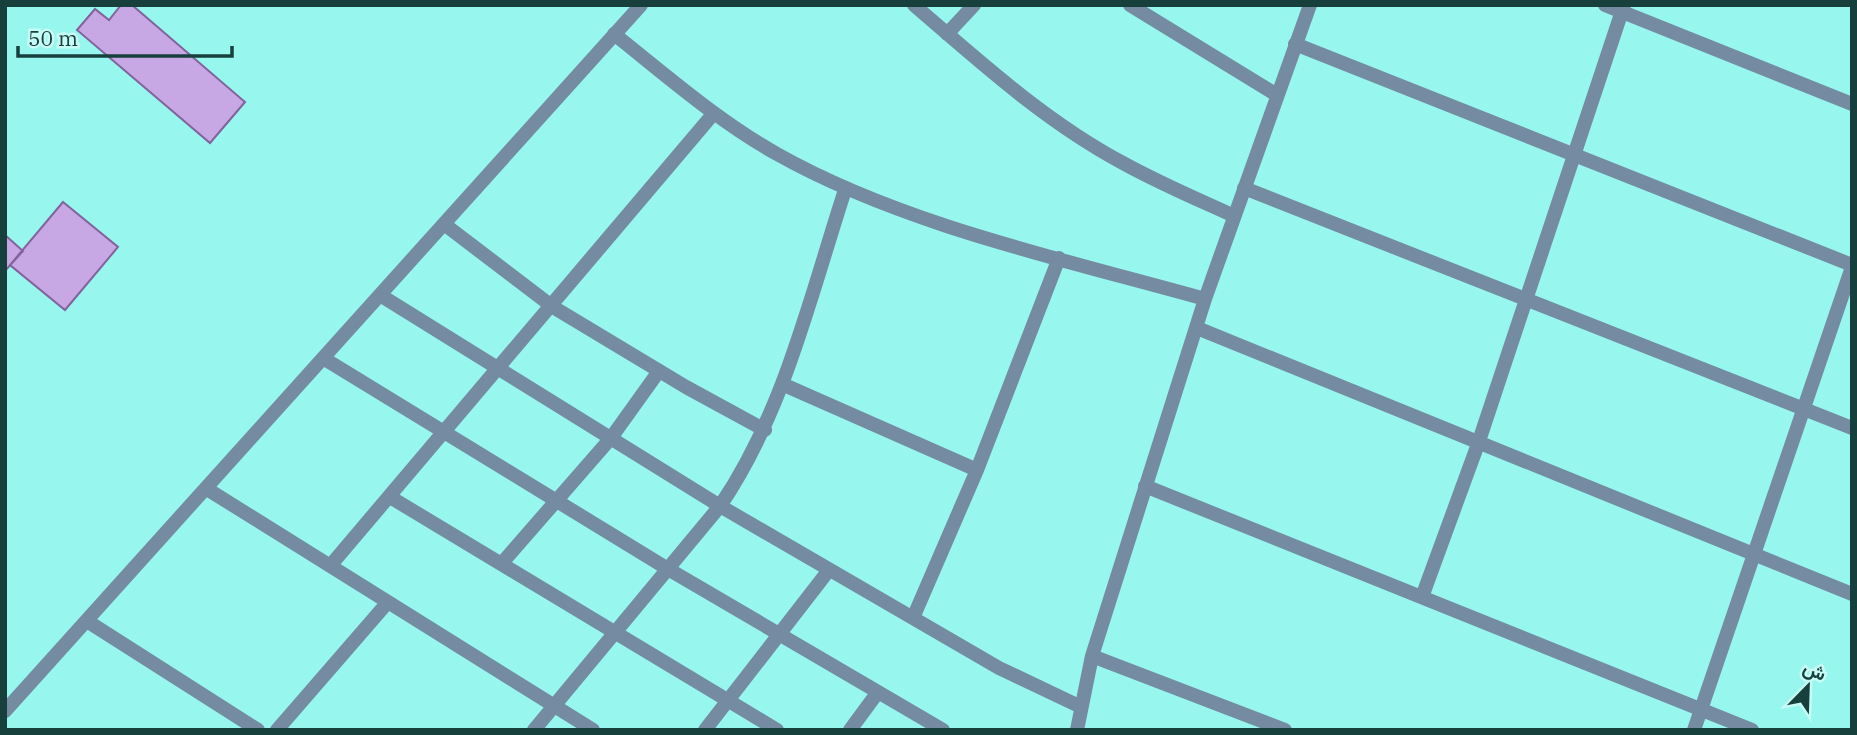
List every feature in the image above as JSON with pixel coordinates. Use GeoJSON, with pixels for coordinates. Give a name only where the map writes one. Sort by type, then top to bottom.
{"type":"FeatureCollection","features":[{"type":"Feature","properties":{"kind":"street"},"geometry":{"type":"LineString","coordinates":[[5,711],[640,5]]}},
{"type":"Feature","properties":{"kind":"street"},"geometry":{"type":"LineString","coordinates":[[914,5],[1064,127],[1121,162],[1234,216]]}},
{"type":"Feature","properties":{"kind":"street"},"geometry":{"type":"LineString","coordinates":[[947,34],[974,5]]}},
{"type":"Feature","properties":{"kind":"street"},"geometry":{"type":"LineString","coordinates":[[1130,5],[1277,95]]}},
{"type":"Feature","properties":{"kind":"street"},"geometry":{"type":"LineString","coordinates":[[1077,730],[1092,656],[1205,299],[1310,5]]}},
{"type":"Feature","properties":{"kind":"street"},"geometry":{"type":"LineString","coordinates":[[1605,5],[1623,9],[1852,104]]}},
{"type":"Feature","properties":{"kind":"street"},"geometry":{"type":"LineString","coordinates":[[1422,597],[1478,444],[1623,9]]}},
{"type":"Feature","properties":{"kind":"street"},"geometry":{"type":"LineString","coordinates":[[614,34],[714,113],[776,154],[845,190],[925,218],[1205,299]]}},
{"type":"Feature","properties":{"kind":"street"},"geometry":{"type":"LineString","coordinates":[[1295,44],[1852,266],[1694,730]]}},
{"type":"Feature","properties":{"kind":"street"},"geometry":{"type":"LineString","coordinates":[[330,566],[500,370],[714,113]]}},
{"type":"Feature","properties":{"kind":"street"},"geometry":{"type":"LineString","coordinates":[[1244,188],[1852,428]]}},
{"type":"Feature","properties":{"kind":"street"},"geometry":{"type":"LineString","coordinates":[[534,730],[720,506],[744,470],[765,430],[782,384],[845,190]]}},
{"type":"Feature","properties":{"kind":"street"},"geometry":{"type":"LineString","coordinates":[[444,224],[553,307],[659,371],[765,430]]}},
{"type":"Feature","properties":{"kind":"street"},"geometry":{"type":"LineString","coordinates":[[913,618],[977,470],[1059,258]]}},
{"type":"Feature","properties":{"kind":"street"},"geometry":{"type":"LineString","coordinates":[[380,295],[720,506],[829,570],[999,668],[1080,706]]}},
{"type":"Feature","properties":{"kind":"street"},"geometry":{"type":"LineString","coordinates":[[1197,328],[1852,594]]}},
{"type":"Feature","properties":{"kind":"street"},"geometry":{"type":"LineString","coordinates":[[323,358],[668,569],[943,730]]}},
{"type":"Feature","properties":{"kind":"street"},"geometry":{"type":"LineString","coordinates":[[502,563],[611,438],[659,371]]}},
{"type":"Feature","properties":{"kind":"street"},"geometry":{"type":"LineString","coordinates":[[782,384],[977,470]]}},
{"type":"Feature","properties":{"kind":"street"},"geometry":{"type":"LineString","coordinates":[[1146,486],[1752,730]]}},
{"type":"Feature","properties":{"kind":"street"},"geometry":{"type":"LineString","coordinates":[[207,489],[593,730]]}},
{"type":"Feature","properties":{"kind":"street"},"geometry":{"type":"LineString","coordinates":[[390,497],[617,631],[777,730]]}},
{"type":"Feature","properties":{"kind":"street"},"geometry":{"type":"LineString","coordinates":[[705,730],[829,570]]}},
{"type":"Feature","properties":{"kind":"street"},"geometry":{"type":"LineString","coordinates":[[277,730],[388,602]]}},
{"type":"Feature","properties":{"kind":"street"},"geometry":{"type":"LineString","coordinates":[[87,621],[258,730]]}},
{"type":"Feature","properties":{"kind":"street"},"geometry":{"type":"LineString","coordinates":[[1092,656],[1285,730]]}},
{"type":"Feature","properties":{"kind":"street"},"geometry":{"type":"LineString","coordinates":[[850,730],[878,692]]}},
{"type":"Feature","properties":{"kind":"building"},"geometry":{"type":"Polygon","coordinates":[[[121,5],[132,5],[245,102],[210,143],[77,30],[95,9],[109,20],[121,5]]]}},
{"type":"Feature","properties":{"kind":"building"},"geometry":{"type":"Polygon","coordinates":[[[63,202],[118,247],[65,310],[10,265],[63,202]]]}},
{"type":"Feature","properties":{"kind":"building"},"geometry":{"type":"Polygon","coordinates":[[[5,235],[23,251],[5,271],[5,235]]]}}]}
